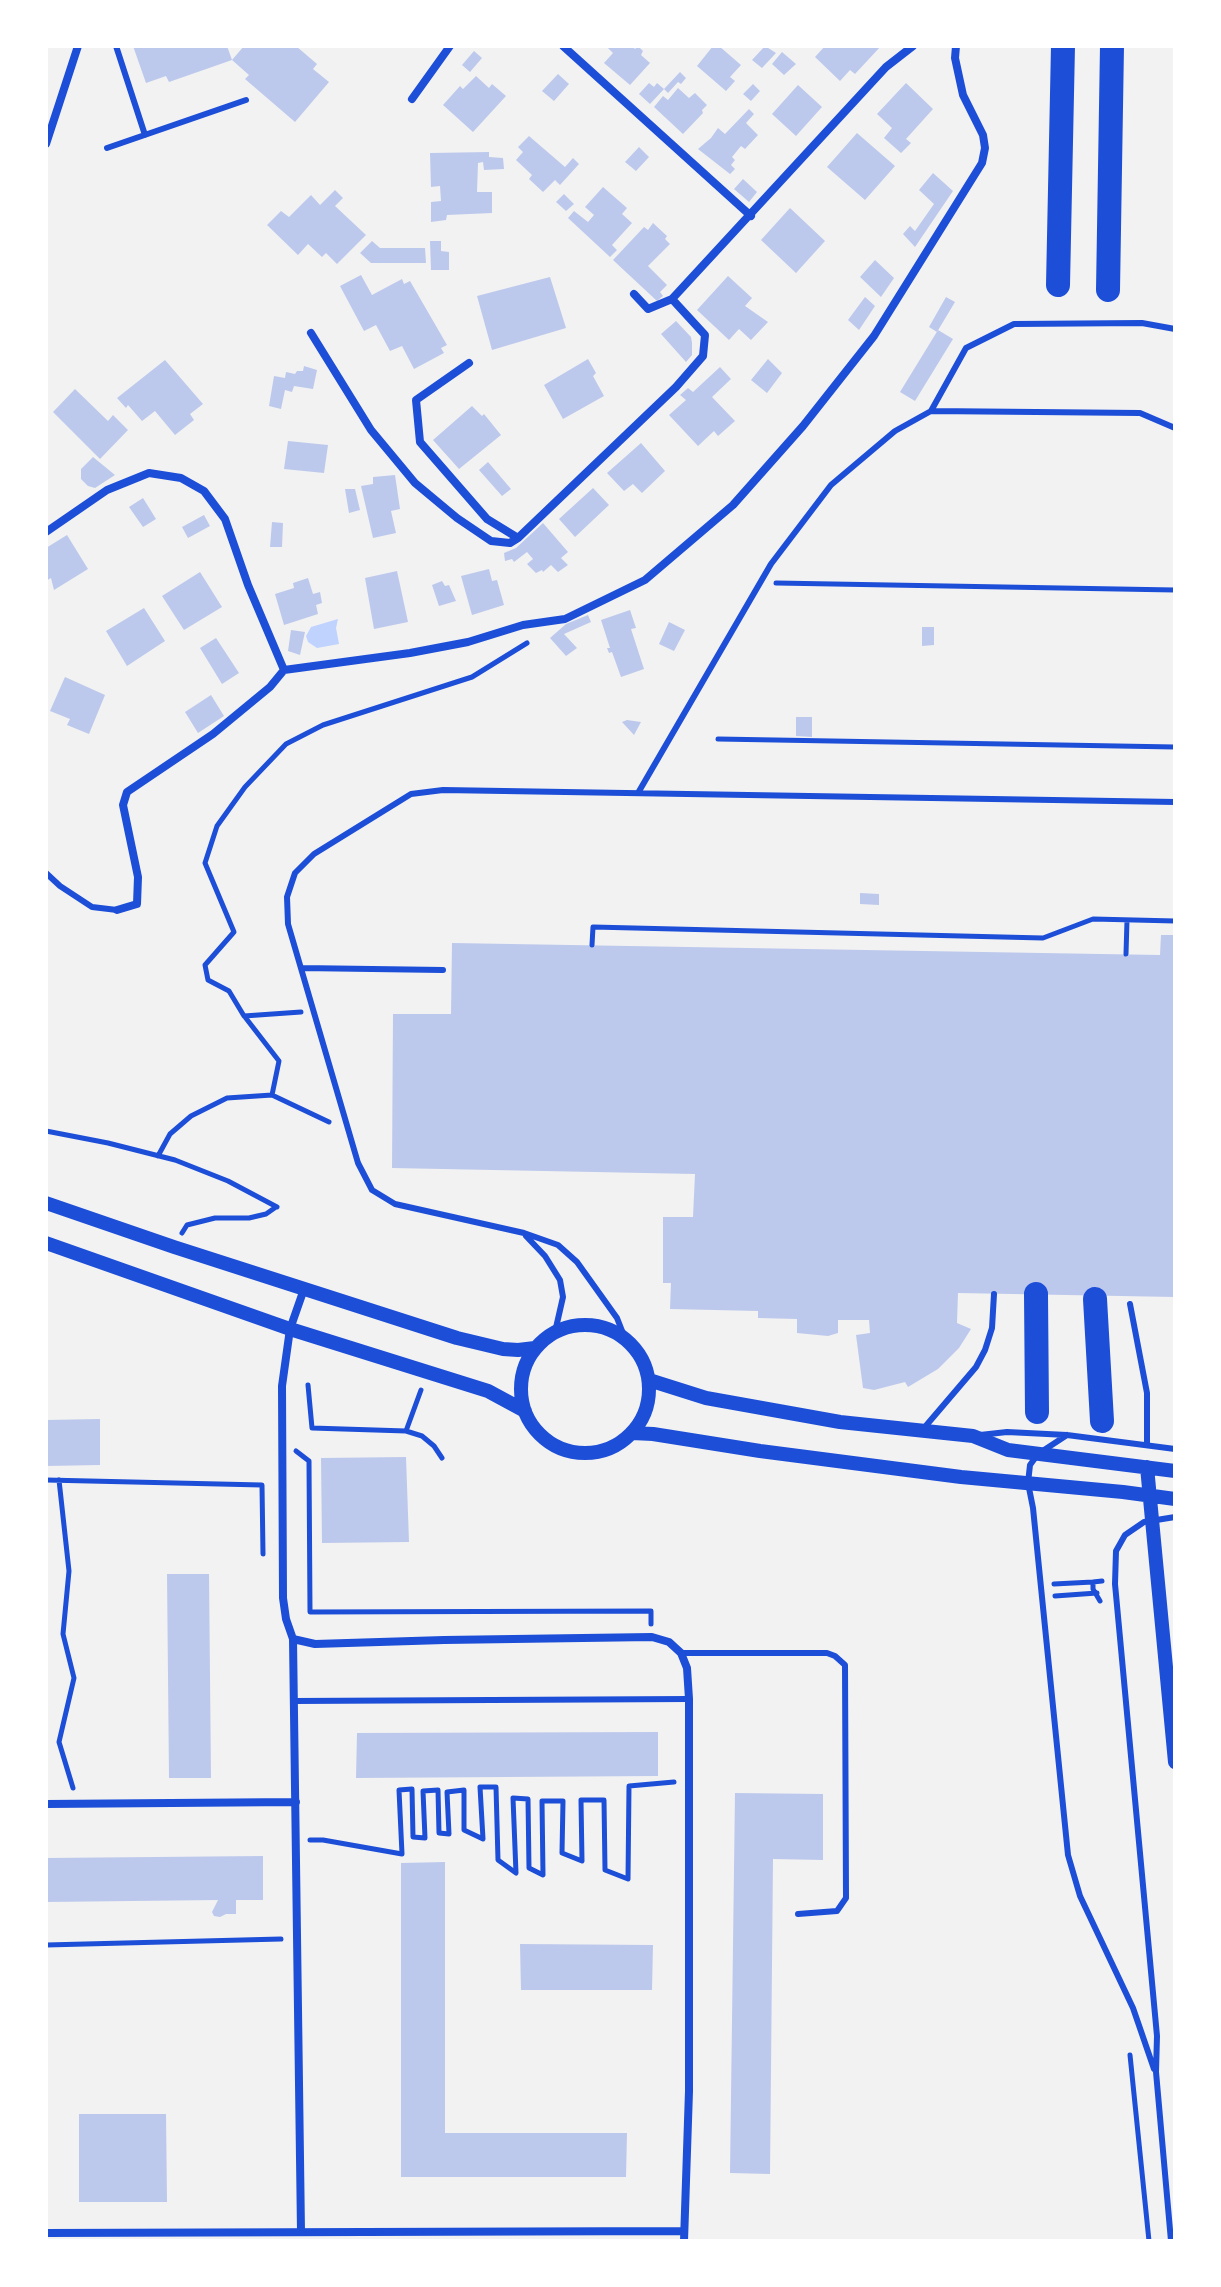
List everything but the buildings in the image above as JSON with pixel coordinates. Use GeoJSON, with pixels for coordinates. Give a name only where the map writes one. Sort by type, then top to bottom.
{"type":"FeatureCollection","features":[{"type":"Feature","properties":{"kind":"highway"},"geometry":{"type":"LineString","coordinates":[[1058,285],[1063,46]]}},
{"type":"Feature","properties":{"kind":"highway"},"geometry":{"type":"LineString","coordinates":[[1108,290],[1112,46]]}},
{"type":"Feature","properties":{"kind":"highway"},"geometry":{"type":"LineString","coordinates":[[1036,1294],[1037,1412]]}},
{"type":"Feature","properties":{"kind":"highway"},"geometry":{"type":"LineString","coordinates":[[1095,1299],[1102,1421]]}},
{"type":"Feature","properties":{"kind":"street"},"geometry":{"type":"LineString","coordinates":[[46,144],[78,46]]}},
{"type":"Feature","properties":{"kind":"street"},"geometry":{"type":"LineString","coordinates":[[412,99],[450,46]]}},
{"type":"Feature","properties":{"kind":"street"},"geometry":{"type":"LineString","coordinates":[[563,46],[751,216]]}},
{"type":"Feature","properties":{"kind":"street"},"geometry":{"type":"LineString","coordinates":[[634,294],[648,309],[672,299],[886,67],[913,46]]}},
{"type":"Feature","properties":{"kind":"street"},"geometry":{"type":"LineString","coordinates":[[117,910],[137,904],[138,877],[123,805],[127,792],[213,734],[270,687],[284,670],[410,653],[468,642],[523,625],[565,619],[645,580],[733,505],[803,426],[874,336],[982,163],[985,148],[983,135],[963,95],[955,58],[956,46]]}},
{"type":"Feature","properties":{"kind":"street"},"geometry":{"type":"LineString","coordinates":[[311,333],[371,430],[415,483],[491,541],[510,543],[676,387],[703,356],[705,335],[672,299]]}},
{"type":"Feature","properties":{"kind":"street"},"geometry":{"type":"LineString","coordinates":[[469,363],[416,400],[420,442],[487,519],[518,538]]}},
{"type":"Feature","properties":{"kind":"street"},"geometry":{"type":"LineString","coordinates":[[46,532],[107,490],[149,473],[181,478],[204,491],[225,519],[248,585],[284,670]]}},
{"type":"Feature","properties":{"kind":"street"},"geometry":{"type":"LineString","coordinates":[[46,1203],[457,1338],[503,1349],[535,1348]]}},
{"type":"Feature","properties":{"kind":"street"},"geometry":{"type":"LineString","coordinates":[[46,1243],[290,1329],[488,1391],[525,1411]]}},
{"type":"Feature","properties":{"kind":"street"},"geometry":{"type":"LineString","coordinates":[[301,2232],[293,1639],[283,1598],[282,1386],[290,1329],[304,1289]]}},
{"type":"Feature","properties":{"kind":"street"},"geometry":{"type":"LineString","coordinates":[[574,1327],[608,1330],[626,1341],[637,1352],[649,1380],[649,1397],[643,1417],[632,1433],[618,1445],[577,1452],[560,1448],[532,1427],[525,1411],[523,1378],[535,1348],[555,1332],[574,1327]]}},
{"type":"Feature","properties":{"kind":"street"},"geometry":{"type":"LineString","coordinates":[[649,1380],[706,1398],[840,1422],[973,1436],[1008,1450],[1175,1471]]}},
{"type":"Feature","properties":{"kind":"street"},"geometry":{"type":"LineString","coordinates":[[632,1433],[1007,1481],[1175,1499]]}},
{"type":"Feature","properties":{"kind":"street"},"geometry":{"type":"LineString","coordinates":[[1147,1467],[1175,1762]]}},
{"type":"Feature","properties":{"kind":"street"},"geometry":{"type":"LineString","coordinates":[[46,2233],[684,2236],[689,2091],[689,1699],[687,1668],[681,1653],[669,1642],[652,1637],[315,1644],[293,1639]]}},
{"type":"Feature","properties":{"kind":"street"},"geometry":{"type":"LineString","coordinates":[[46,1804],[296,1802]]}},
{"type":"Feature","properties":{"kind":"lane"},"geometry":{"type":"LineString","coordinates":[[116,46],[145,135]]}},
{"type":"Feature","properties":{"kind":"lane"},"geometry":{"type":"LineString","coordinates":[[107,148],[246,100]]}},
{"type":"Feature","properties":{"kind":"lane"},"geometry":{"type":"LineString","coordinates":[[931,411],[966,348],[1014,324],[1142,323],[1175,329]]}},
{"type":"Feature","properties":{"kind":"lane"},"geometry":{"type":"LineString","coordinates":[[638,793],[771,564],[831,485],[895,431],[931,411],[1140,413],[1175,428]]}},
{"type":"Feature","properties":{"kind":"lane"},"geometry":{"type":"LineString","coordinates":[[626,1341],[617,1318],[577,1262],[558,1245],[524,1233],[395,1204],[372,1190],[358,1163],[285,909],[295,873],[314,854],[411,794],[443,790],[1175,802]]}},
{"type":"Feature","properties":{"kind":"lane"},"geometry":{"type":"LineString","coordinates":[[46,873],[92,907],[117,910]]}},
{"type":"Feature","properties":{"kind":"lane"},"geometry":{"type":"LineString","coordinates":[[301,968],[443,970]]}},
{"type":"Feature","properties":{"kind":"lane"},"geometry":{"type":"LineString","coordinates":[[524,1233],[545,1256],[560,1280],[563,1297],[555,1332]]}},
{"type":"Feature","properties":{"kind":"lane"},"geometry":{"type":"LineString","coordinates":[[921,1432],[976,1367],[985,1350],[992,1328],[994,1294]]}},
{"type":"Feature","properties":{"kind":"lane"},"geometry":{"type":"LineString","coordinates":[[1130,1304],[1147,1393],[1147,1445]]}},
{"type":"Feature","properties":{"kind":"lane"},"geometry":{"type":"LineString","coordinates":[[973,1436],[1007,1432],[1067,1435],[1175,1449]]}},
{"type":"Feature","properties":{"kind":"lane"},"geometry":{"type":"LineString","coordinates":[[1067,1435],[1038,1454],[1030,1465],[1028,1483],[1068,1855],[1080,1896],[1133,2008],[1156,2072]]}},
{"type":"Feature","properties":{"kind":"lane"},"geometry":{"type":"LineString","coordinates":[[1171,2241],[1156,2072],[1157,2036],[1115,1584],[1116,1551],[1125,1535],[1144,1522],[1175,1517]]}},
{"type":"Feature","properties":{"kind":"lane"},"geometry":{"type":"LineString","coordinates":[[681,1653],[827,1653],[845,1665],[846,1898],[837,1911],[798,1914]]}},
{"type":"Feature","properties":{"kind":"lane"},"geometry":{"type":"LineString","coordinates":[[294,1701],[689,1699]]}},
{"type":"Feature","properties":{"kind":"path"},"geometry":{"type":"LineString","coordinates":[[771,583],[1175,590]]}},
{"type":"Feature","properties":{"kind":"path"},"geometry":{"type":"LineString","coordinates":[[272,1095],[279,1061],[229,991],[208,980],[205,965],[234,932],[205,863],[217,826],[245,787],[286,744],[323,725],[472,677],[530,641]]}},
{"type":"Feature","properties":{"kind":"path"},"geometry":{"type":"LineString","coordinates":[[718,739],[1175,747]]}},
{"type":"Feature","properties":{"kind":"path"},"geometry":{"type":"LineString","coordinates":[[592,945],[593,927],[1043,938],[1093,919],[1175,921]]}},
{"type":"Feature","properties":{"kind":"path"},"geometry":{"type":"LineString","coordinates":[[1126,954],[1127,920]]}},
{"type":"Feature","properties":{"kind":"path"},"geometry":{"type":"LineString","coordinates":[[244,1016],[288,1013]]}},
{"type":"Feature","properties":{"kind":"path"},"geometry":{"type":"LineString","coordinates":[[158,1156],[170,1134],[191,1116],[227,1098],[272,1095],[349,1130]]}},
{"type":"Feature","properties":{"kind":"path"},"geometry":{"type":"LineString","coordinates":[[46,1131],[158,1156],[228,1181],[277,1207],[266,1214],[249,1218],[215,1218],[187,1225],[174,1247]]}},
{"type":"Feature","properties":{"kind":"path"},"geometry":{"type":"LineString","coordinates":[[308,1385],[312,1428],[406,1431],[422,1436],[442,1458]]}},
{"type":"Feature","properties":{"kind":"path"},"geometry":{"type":"LineString","coordinates":[[406,1431],[421,1389]]}},
{"type":"Feature","properties":{"kind":"path"},"geometry":{"type":"LineString","coordinates":[[282,1440],[309,1461],[310,1612],[651,1611],[652,1637]]}},
{"type":"Feature","properties":{"kind":"path"},"geometry":{"type":"LineString","coordinates":[[46,1480],[262,1485],[263,1554]]}},
{"type":"Feature","properties":{"kind":"path"},"geometry":{"type":"LineString","coordinates":[[59,1480],[69,1571],[63,1634],[74,1678],[59,1742],[73,1783],[72,1804]]}},
{"type":"Feature","properties":{"kind":"path"},"geometry":{"type":"LineString","coordinates":[[1042,1597],[1050,1584],[1093,1582]]}},
{"type":"Feature","properties":{"kind":"path"},"geometry":{"type":"LineString","coordinates":[[1042,1597],[1096,1594],[1115,1584]]}},
{"type":"Feature","properties":{"kind":"path"},"geometry":{"type":"LineString","coordinates":[[297,1840],[323,1840],[402,1854],[399,1790],[412,1789],[413,1837],[425,1838],[423,1791],[438,1790],[439,1833],[449,1834],[447,1792],[464,1790],[464,1830],[483,1839],[480,1787],[496,1787],[498,1860],[516,1873],[513,1798],[528,1799],[529,1868],[543,1875],[542,1801],[563,1801],[562,1853],[582,1861],[581,1800],[604,1800],[605,1870],[628,1879],[629,1786],[689,1781]]}},
{"type":"Feature","properties":{"kind":"path"},"geometry":{"type":"LineString","coordinates":[[46,1945],[298,1939]]}},
{"type":"Feature","properties":{"kind":"path"},"geometry":{"type":"LineString","coordinates":[[1129,2048],[1149,2241]]}},
{"type":"Feature","properties":{"kind":"water"},"geometry":{"type":"Polygon","coordinates":[[[338,619],[339,644],[317,648],[308,642],[306,636],[311,627],[338,619]]]}}]}
